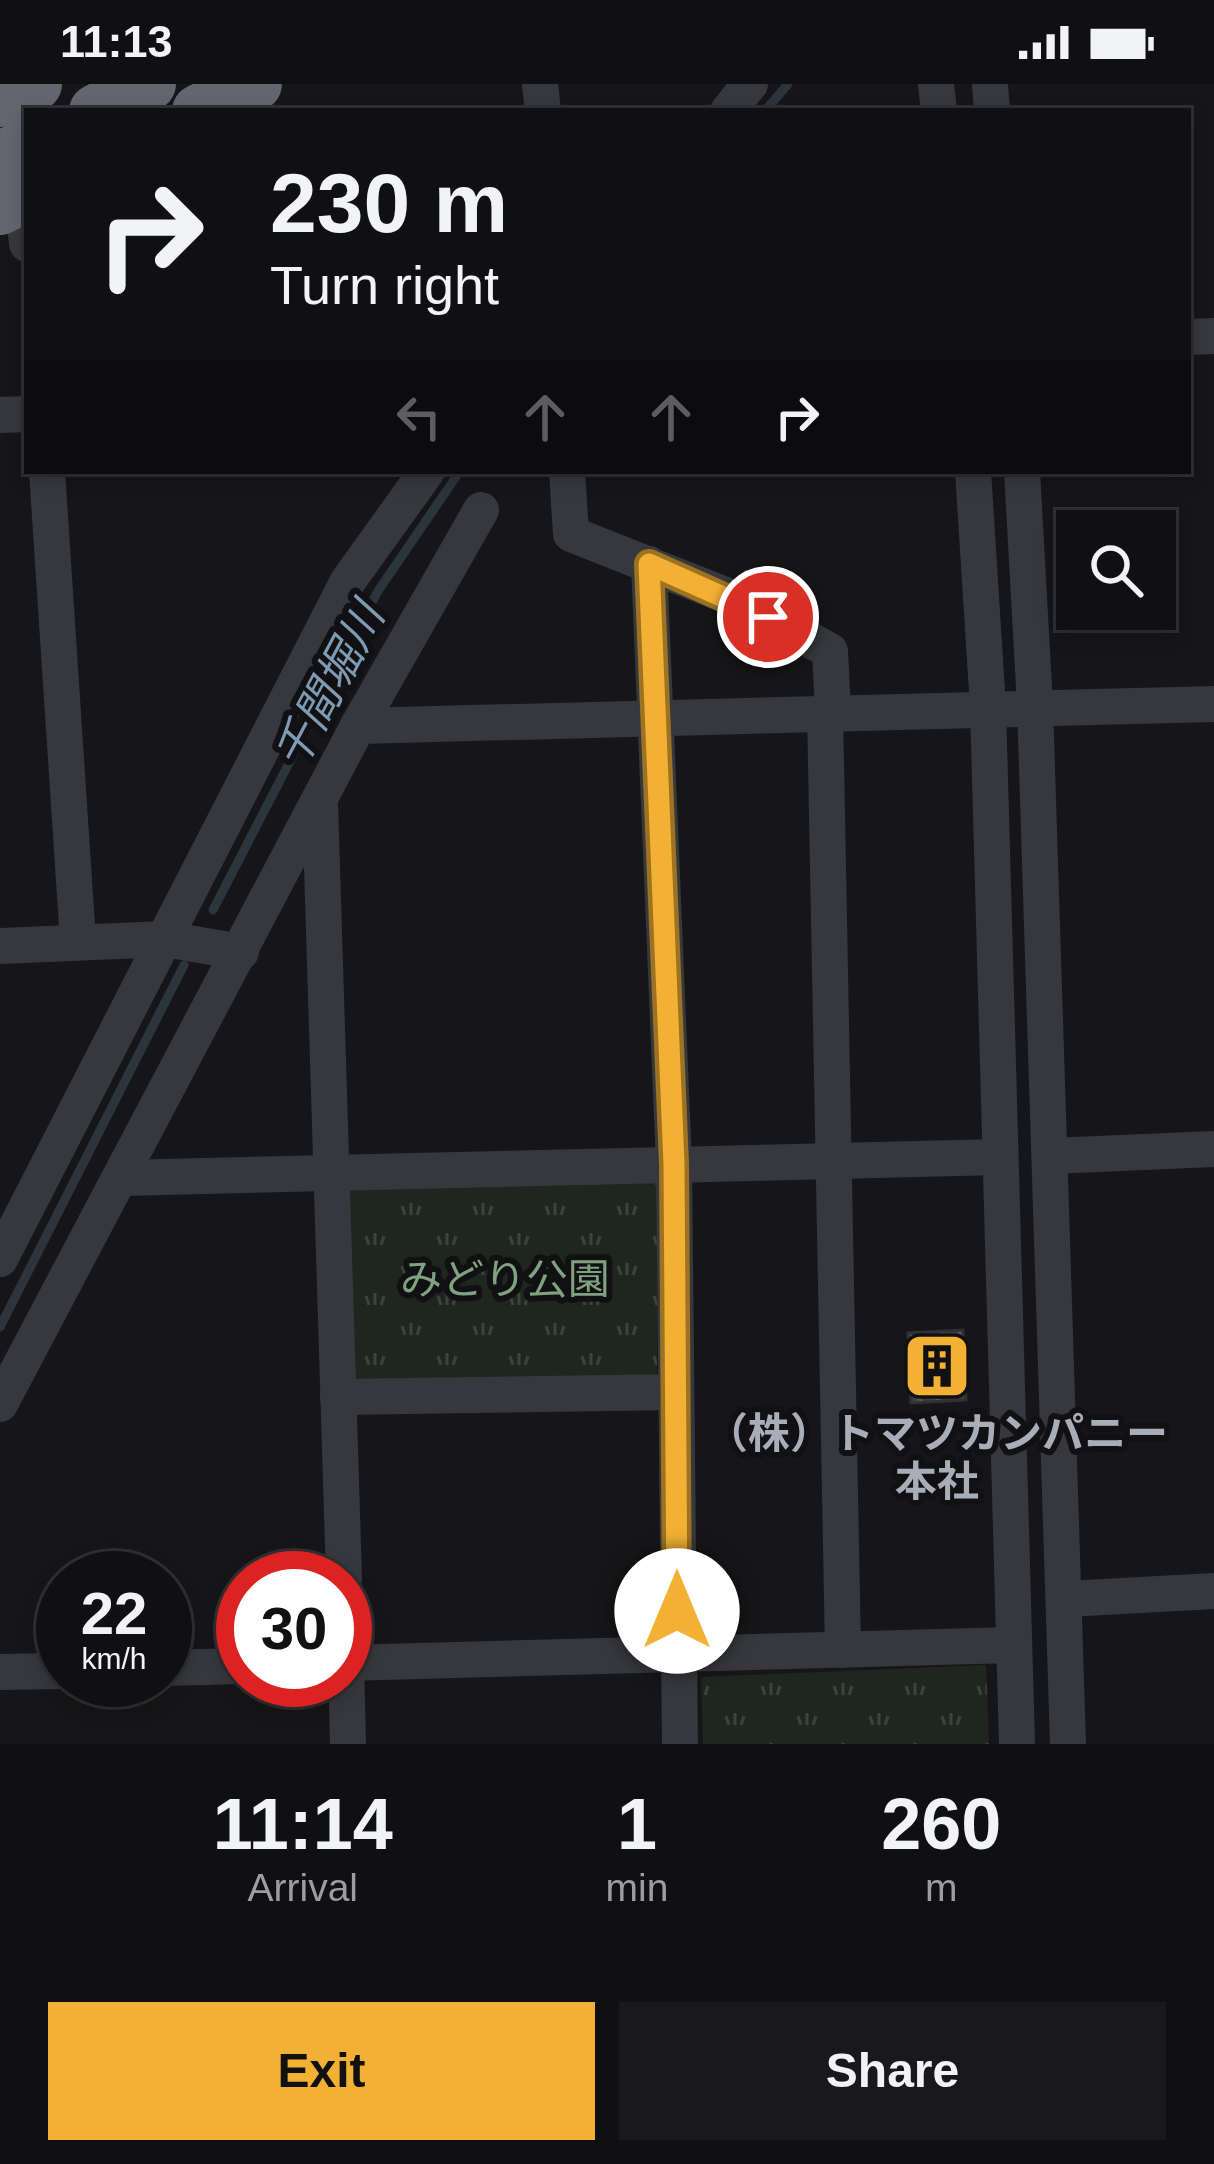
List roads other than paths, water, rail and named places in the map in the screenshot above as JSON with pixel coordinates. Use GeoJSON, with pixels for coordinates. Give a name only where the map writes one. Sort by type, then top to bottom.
{"type":"FeatureCollection","features":[{"type":"Feature","properties":{"kind":"highway"},"geometry":{"type":"LineString","coordinates":[[101,108],[148,84]]}},
{"type":"Feature","properties":{"kind":"highway"},"geometry":{"type":"LineString","coordinates":[[205,108],[255,84]]}},
{"type":"Feature","properties":{"kind":"street"},"geometry":{"type":"LineString","coordinates":[[731,108],[751,84]]}},
{"type":"Feature","properties":{"kind":"street"},"geometry":{"type":"LineString","coordinates":[[47,474],[78,941]]}},
{"type":"Feature","properties":{"kind":"street"},"geometry":{"type":"LineString","coordinates":[[0,1259],[348,580],[426,474]]}},
{"type":"Feature","properties":{"kind":"street"},"geometry":{"type":"LineString","coordinates":[[567,474],[571,534],[738,600],[830,651],[843,1650]]}},
{"type":"Feature","properties":{"kind":"street"},"geometry":{"type":"LineString","coordinates":[[973,474],[988,706],[1017,1744]]}},
{"type":"Feature","properties":{"kind":"street"},"geometry":{"type":"LineString","coordinates":[[1022,474],[1035,705],[1069,1744]]}},
{"type":"Feature","properties":{"kind":"street"},"geometry":{"type":"LineString","coordinates":[[0,1404],[358,726],[481,510]]}},
{"type":"Feature","properties":{"kind":"street"},"geometry":{"type":"LineString","coordinates":[[649,564],[674,1164],[680,1744]]}},
{"type":"Feature","properties":{"kind":"street"},"geometry":{"type":"LineString","coordinates":[[358,726],[829,710],[1214,704]]}},
{"type":"Feature","properties":{"kind":"street"},"geometry":{"type":"LineString","coordinates":[[320,799],[343,1551]]}},
{"type":"Feature","properties":{"kind":"street"},"geometry":{"type":"LineString","coordinates":[[0,946],[165,939],[241,952]]}},
{"type":"Feature","properties":{"kind":"street"},"geometry":{"type":"LineString","coordinates":[[1051,1156],[1214,1149]]}},
{"type":"Feature","properties":{"kind":"street"},"geometry":{"type":"LineString","coordinates":[[121,1178],[1000,1157]]}},
{"type":"Feature","properties":{"kind":"street"},"geometry":{"type":"LineString","coordinates":[[338,1397],[676,1392]]}},
{"type":"Feature","properties":{"kind":"street"},"geometry":{"type":"LineString","coordinates":[[1066,1599],[1214,1591]]}},
{"type":"Feature","properties":{"kind":"street"},"geometry":{"type":"LineString","coordinates":[[372,1663],[1013,1645]]}},
{"type":"Feature","properties":{"kind":"street"},"geometry":{"type":"LineString","coordinates":[[0,1672],[36,1671]]}},
{"type":"Feature","properties":{"kind":"street"},"geometry":{"type":"LineString","coordinates":[[347,1707],[348,1744]]}},
{"type":"Feature","properties":{"kind":"waterway","name":"千間堀川"},"geometry":{"type":"LineString","coordinates":[[768,108],[788,84]]}},
{"type":"Feature","properties":{"kind":"waterway","name":"千間堀川"},"geometry":{"type":"LineString","coordinates":[[213,910],[378,591],[458,474]]}},
{"type":"Feature","properties":{"kind":"waterway","name":"千間堀川"},"geometry":{"type":"LineString","coordinates":[[0,1327],[184,965]]}},
{"type":"Feature","properties":{"kind":"place","name":"（株）トマツカンパニー 本社"},"geometry":{"type":"Point","coordinates":[937,1366]}},
{"type":"Feature","properties":{"kind":"park label","name":"みどり公園"},"geometry":{"type":"Point","coordinates":[505,1279]}}]}
